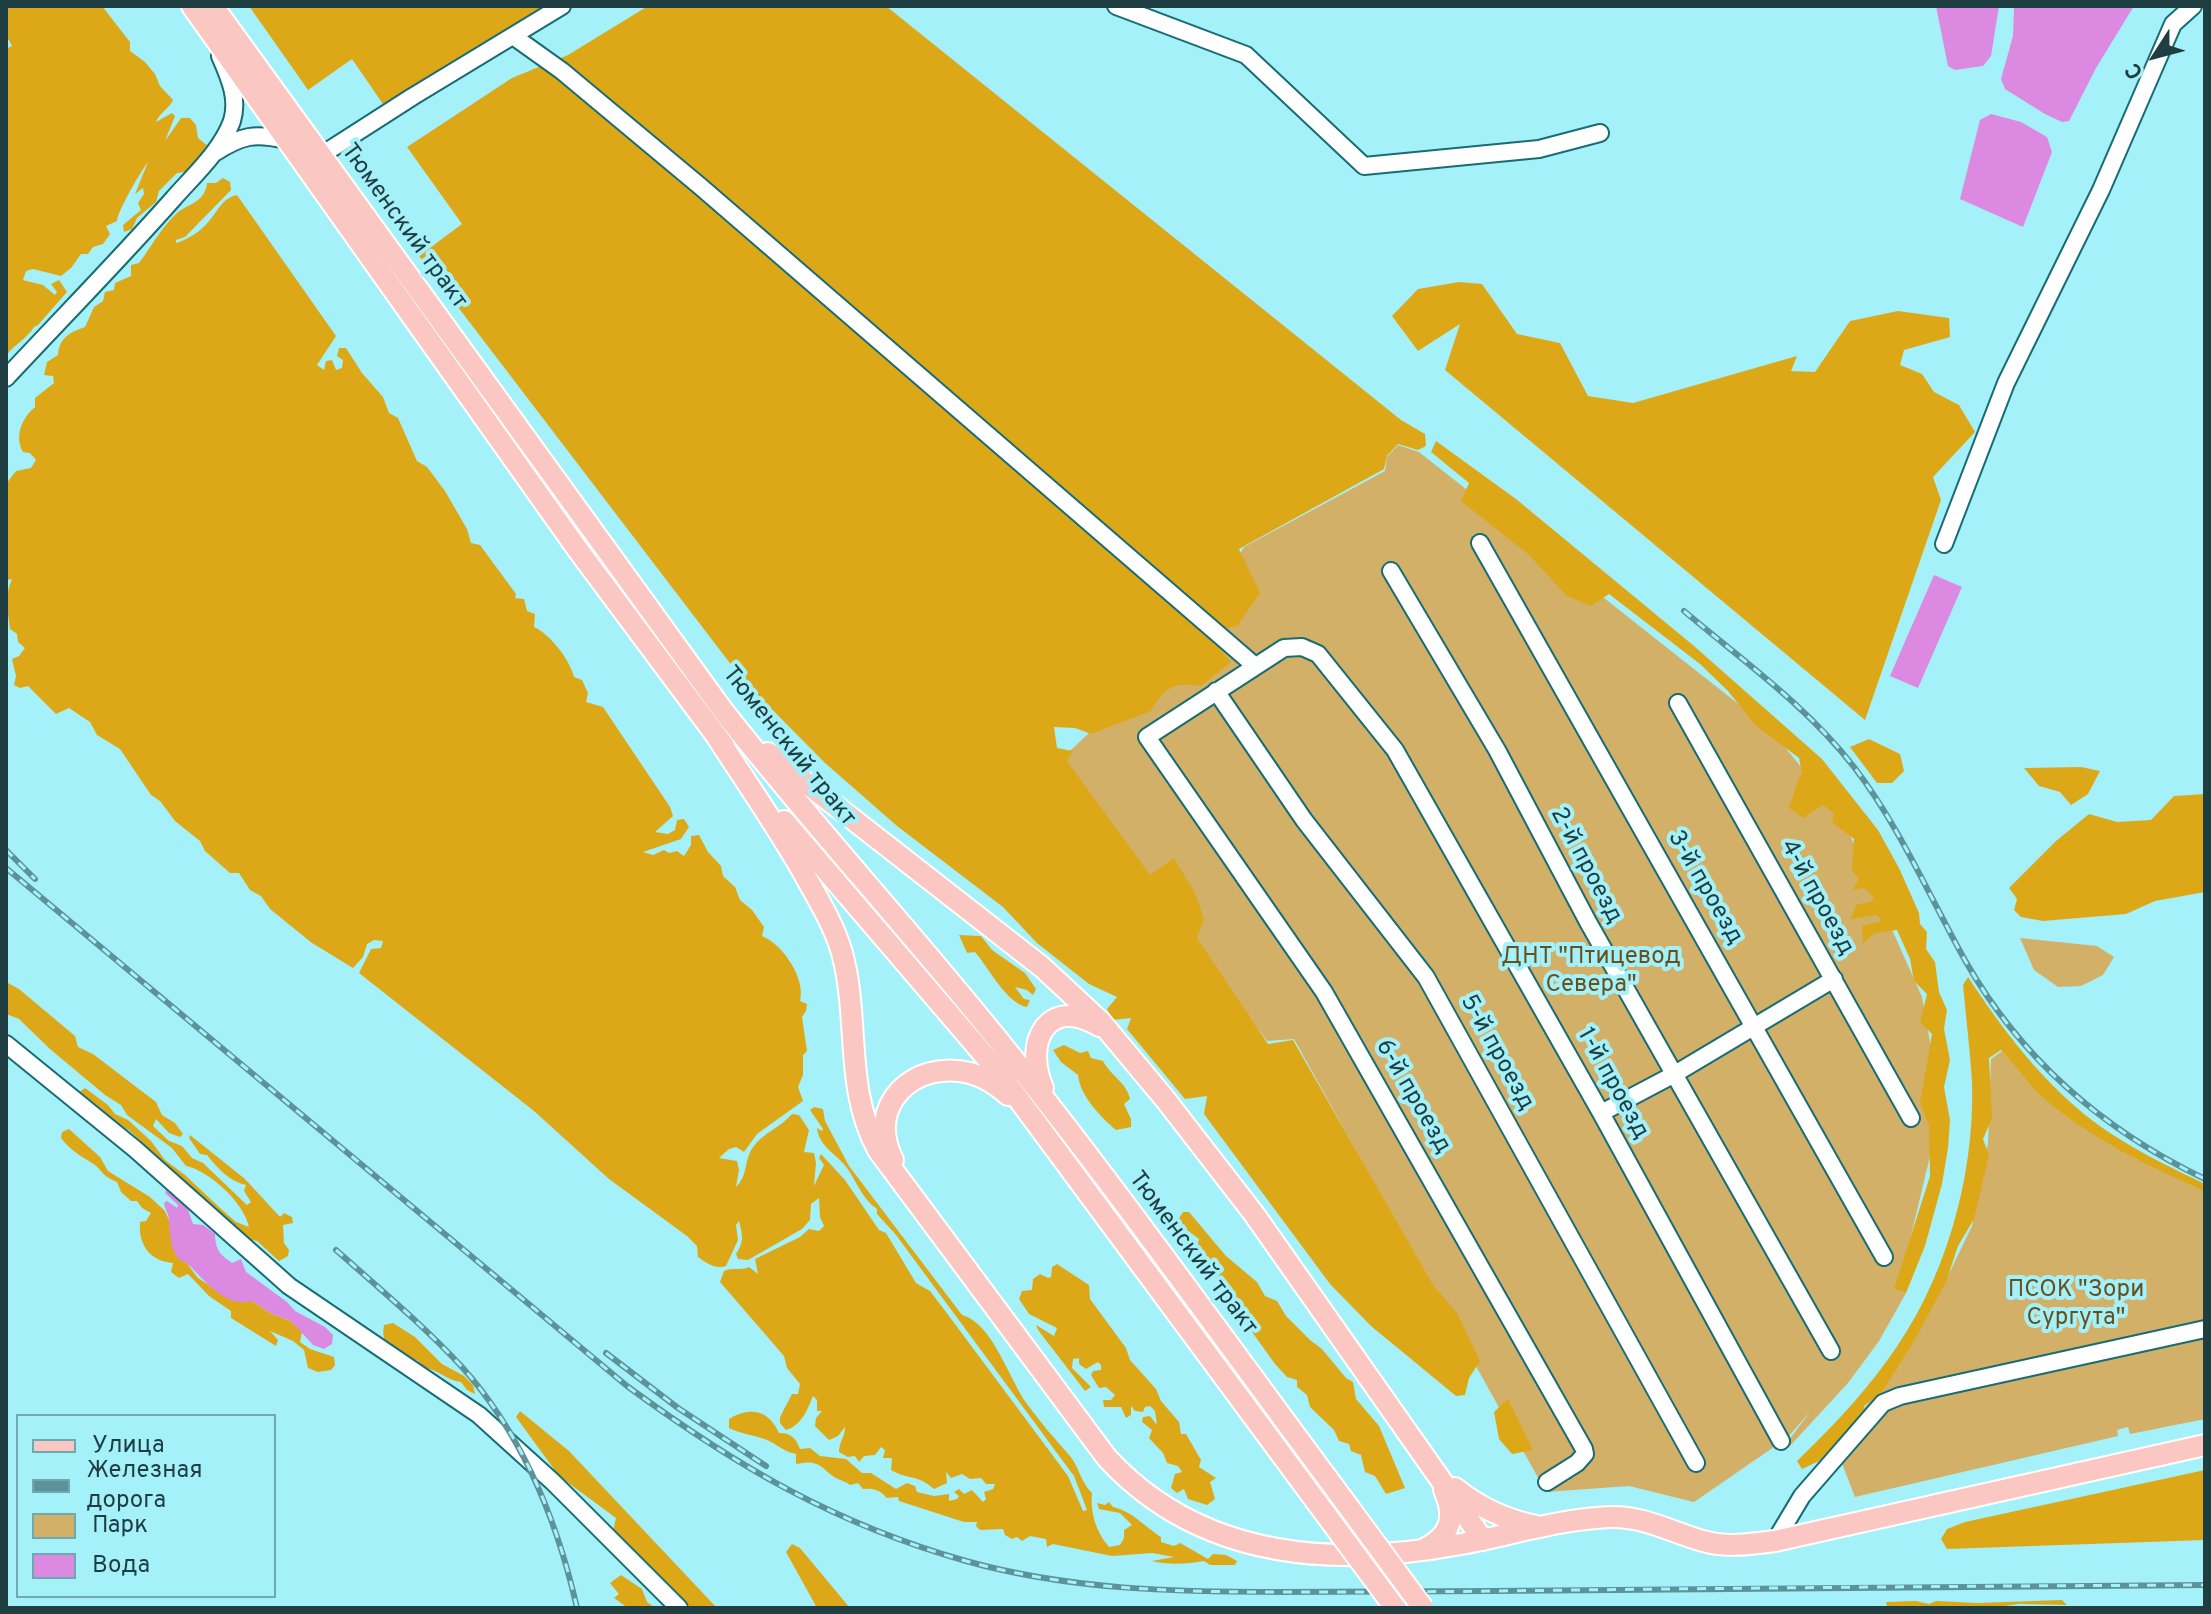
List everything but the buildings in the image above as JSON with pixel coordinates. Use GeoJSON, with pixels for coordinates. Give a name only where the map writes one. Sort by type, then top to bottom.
{"type":"FeatureCollection","features":[{"type":"Feature","properties":{"kind":"main road","name":"Тюменский тракт"},"geometry":{"type":"LineString","coordinates":[[192,6],[578,550],[717,737],[791,828],[1045,1116],[1345,1502],[1423,1608]]}},
{"type":"Feature","properties":{"kind":"main road","name":"Тюменский тракт"},"geometry":{"type":"LineString","coordinates":[[213,6],[724,712],[794,800],[975,1011],[1045,1116],[1318,1504],[1395,1608]]}},
{"type":"Feature","properties":{"kind":"main road"},"geometry":{"type":"LineString","coordinates":[[724,712],[793,774],[1042,967],[1100,1021],[1254,1214],[1483,1540]]}},
{"type":"Feature","properties":{"kind":"main road"},"geometry":{"type":"LineString","coordinates":[[717,737],[792,853],[833,928],[846,969],[859,1107],[878,1150],[1083,1429],[1122,1474],[1160,1505],[1204,1529],[1252,1545],[1307,1552],[1381,1554],[1420,1551],[1592,1519],[1620,1517],[1658,1524],[1705,1542],[1741,1545],[1775,1541],[2205,1445]]}},
{"type":"Feature","properties":{"kind":"main road"},"geometry":{"type":"LineString","coordinates":[[1045,1116],[1035,1065],[1037,1042],[1046,1026],[1056,1019],[1079,1017],[1102,1028],[1123,1047]]}},
{"type":"Feature","properties":{"kind":"main road"},"geometry":{"type":"LineString","coordinates":[[912,1196],[889,1153],[885,1120],[893,1097],[908,1082],[938,1072],[967,1072],[995,1084],[1045,1116]]}},
{"type":"Feature","properties":{"kind":"main road"},"geometry":{"type":"LineString","coordinates":[[1432,1465],[1479,1506],[1511,1520],[1548,1527]]}},
{"type":"Feature","properties":{"kind":"main road"},"geometry":{"type":"LineString","coordinates":[[1420,1551],[1436,1543],[1450,1525],[1447,1495],[1432,1465]]}},
{"type":"Feature","properties":{"kind":"street"},"geometry":{"type":"LineString","coordinates":[[320,156],[388,111],[562,6]]}},
{"type":"Feature","properties":{"kind":"street"},"geometry":{"type":"LineString","coordinates":[[1116,6],[1246,55],[1364,166],[1539,149],[1600,133]]}},
{"type":"Feature","properties":{"kind":"street"},"geometry":{"type":"LineString","coordinates":[[1944,544],[2006,383],[2101,190],[2173,24],[2193,6]]}},
{"type":"Feature","properties":{"kind":"street"},"geometry":{"type":"LineString","coordinates":[[6,378],[156,218],[211,156],[229,127],[234,99],[211,34]]}},
{"type":"Feature","properties":{"kind":"street"},"geometry":{"type":"LineString","coordinates":[[513,36],[562,71],[701,187],[1254,665],[1216,691]]}},
{"type":"Feature","properties":{"kind":"street"},"geometry":{"type":"LineString","coordinates":[[211,156],[248,136],[264,135],[286,140]]}},
{"type":"Feature","properties":{"kind":"street","name":"3-й проезд"},"geometry":{"type":"LineString","coordinates":[[1480,543],[1884,1257]]}},
{"type":"Feature","properties":{"kind":"street","name":"2-й проезд"},"geometry":{"type":"LineString","coordinates":[[1391,571],[1497,750],[1673,1075],[1831,1351]]}},
{"type":"Feature","properties":{"kind":"street","name":"1-й проезд"},"geometry":{"type":"LineString","coordinates":[[1254,665],[1284,648],[1302,647],[1318,654],[1395,750],[1601,1113],[1781,1441]]}},
{"type":"Feature","properties":{"kind":"street","name":"6-й проезд"},"geometry":{"type":"LineString","coordinates":[[1216,691],[1147,737],[1324,992],[1584,1449],[1585,1454],[1577,1463],[1547,1482]]}},
{"type":"Feature","properties":{"kind":"street","name":"5-й проезд"},"geometry":{"type":"LineString","coordinates":[[1216,691],[1304,820],[1426,977],[1696,1463]]}},
{"type":"Feature","properties":{"kind":"street","name":"4-й проезд"},"geometry":{"type":"LineString","coordinates":[[1678,703],[1911,1118]]}},
{"type":"Feature","properties":{"kind":"street"},"geometry":{"type":"LineString","coordinates":[[1601,1113],[1673,1075],[1782,1007],[1834,979]]}},
{"type":"Feature","properties":{"kind":"street"},"geometry":{"type":"LineString","coordinates":[[6,1044],[135,1149],[289,1286],[479,1415],[553,1482],[679,1608]]}},
{"type":"Feature","properties":{"kind":"street"},"geometry":{"type":"LineString","coordinates":[[1775,1541],[1802,1496],[1883,1403],[1900,1396],[2205,1329]]}},
{"type":"Feature","properties":{"kind":"green space","name":"ДНТ \"Птицевод Севера\""},"geometry":{"type":"Polygon","coordinates":[[[1398,445],[1419,452],[1770,729],[1842,817],[1922,997],[1934,1065],[1936,1131],[1898,1290],[1906,1293],[1879,1341],[1848,1383],[1789,1447],[1786,1444],[1810,1412],[1787,1438],[1694,1502],[1629,1486],[1546,1492],[1294,1039],[1267,1041],[1060,760],[1196,634],[1244,547],[1385,471],[1387,457],[1398,445]]]}},
{"type":"Feature","properties":{"kind":"green space"},"geometry":{"type":"Polygon","coordinates":[[[2020,938],[2097,946],[2114,957],[2103,975],[2081,986],[2058,987],[2034,970],[2020,938]]]}},
{"type":"Feature","properties":{"kind":"green space","name":"ПСОК \"Зори Сургута\""},"geometry":{"type":"Polygon","coordinates":[[[2002,1051],[2062,1110],[2205,1188],[2205,1419],[2130,1434],[2128,1427],[2117,1430],[2118,1436],[1855,1497],[1841,1461],[1829,1449],[1883,1386],[1942,1288],[1972,1226],[1988,1143],[1991,1059],[2002,1051]]]}},
{"type":"Feature","properties":{"kind":"shaded area"},"geometry":{"type":"Polygon","coordinates":[[[6,6],[102,6],[130,42],[130,51],[145,62],[173,100],[156,122],[172,113],[175,116],[165,141],[181,118],[190,118],[196,125],[198,138],[209,147],[185,172],[177,173],[159,191],[156,202],[137,218],[132,229],[124,232],[123,225],[141,210],[138,203],[144,194],[143,188],[135,194],[148,162],[125,200],[117,221],[106,226],[110,234],[103,244],[93,247],[88,254],[81,254],[61,276],[33,269],[26,271],[23,280],[43,285],[55,295],[57,292],[51,284],[59,280],[67,292],[6,356],[6,49],[12,46],[6,40],[6,6]]]}},
{"type":"Feature","properties":{"kind":"shaded area"},"geometry":{"type":"Polygon","coordinates":[[[249,6],[548,6],[385,107],[352,59],[308,90],[249,6]]]}},
{"type":"Feature","properties":{"kind":"shaded area"},"geometry":{"type":"Polygon","coordinates":[[[648,6],[886,6],[1401,420],[1425,434],[1426,446],[1418,450],[1398,444],[1387,456],[1384,469],[1239,549],[1260,593],[1237,626],[1206,633],[1231,662],[1201,686],[1171,688],[1151,711],[1091,734],[1075,728],[1054,727],[1057,748],[1073,751],[1067,761],[1150,875],[1174,858],[1195,893],[1204,919],[1197,938],[1268,1044],[1293,1040],[1433,1285],[1457,1313],[1480,1361],[1469,1378],[1465,1395],[1456,1396],[1371,1326],[1330,1284],[1204,1114],[1207,1096],[1185,1099],[1127,1029],[1131,1018],[1113,1020],[1107,1009],[1117,997],[1089,984],[1037,943],[1003,907],[897,826],[824,762],[742,679],[419,256],[462,224],[407,147],[512,78],[568,55],[648,6]]]}},
{"type":"Feature","properties":{"kind":"shaded area"},"geometry":{"type":"Polygon","coordinates":[[[223,178],[230,182],[231,190],[176,243],[199,231],[224,202],[237,195],[336,336],[317,365],[324,370],[326,361],[332,360],[336,370],[342,368],[343,360],[337,356],[339,348],[346,348],[383,397],[389,413],[398,418],[417,461],[427,467],[445,491],[467,529],[471,543],[480,545],[516,594],[515,598],[524,599],[527,611],[535,614],[534,627],[553,641],[574,677],[582,680],[588,693],[586,702],[603,707],[670,807],[673,816],[655,832],[668,834],[675,830],[677,820],[684,819],[689,827],[681,839],[643,852],[653,855],[664,850],[669,853],[677,851],[684,856],[691,845],[691,836],[699,835],[708,852],[721,866],[723,876],[735,887],[740,900],[764,927],[762,936],[778,947],[792,964],[800,983],[800,1001],[807,1004],[802,1017],[807,1051],[803,1055],[803,1075],[798,1087],[803,1101],[757,1134],[744,1152],[736,1147],[719,1158],[737,1161],[736,1187],[757,1142],[792,1114],[799,1115],[809,1130],[804,1152],[814,1153],[814,1186],[824,1165],[819,1158],[821,1154],[845,1180],[879,1230],[886,1233],[916,1283],[930,1291],[943,1308],[1068,1476],[1083,1511],[1087,1510],[1074,1476],[896,1235],[877,1214],[877,1209],[847,1168],[821,1140],[817,1128],[823,1129],[810,1110],[814,1107],[823,1109],[825,1121],[849,1166],[962,1315],[983,1329],[1020,1394],[1073,1460],[1092,1493],[1095,1522],[1109,1547],[1120,1545],[1124,1530],[1132,1525],[1120,1513],[1099,1509],[1097,1503],[1105,1505],[1109,1502],[1132,1516],[1161,1537],[1161,1542],[1174,1546],[1180,1543],[1208,1559],[1213,1554],[1226,1555],[1237,1561],[1235,1565],[1210,1565],[1204,1561],[1164,1563],[1152,1561],[1174,1557],[1152,1553],[1112,1556],[1053,1544],[1047,1547],[1046,1539],[1030,1536],[1022,1541],[1017,1537],[1012,1539],[1005,1535],[1003,1529],[980,1530],[977,1522],[964,1522],[899,1501],[898,1497],[887,1498],[876,1490],[863,1489],[858,1483],[850,1485],[816,1464],[796,1464],[796,1454],[767,1440],[729,1428],[729,1419],[758,1412],[770,1419],[779,1433],[793,1437],[800,1449],[810,1448],[820,1456],[846,1459],[862,1473],[871,1473],[896,1489],[907,1483],[915,1486],[917,1492],[934,1496],[949,1494],[949,1501],[957,1499],[959,1496],[954,1492],[959,1489],[964,1494],[972,1490],[983,1502],[986,1499],[984,1492],[993,1489],[995,1484],[986,1484],[981,1478],[970,1479],[962,1474],[951,1478],[946,1472],[947,1483],[934,1489],[922,1481],[891,1470],[892,1458],[883,1458],[885,1450],[881,1447],[875,1455],[864,1456],[859,1462],[855,1456],[848,1457],[839,1452],[845,1427],[838,1436],[829,1440],[815,1426],[816,1418],[822,1411],[817,1411],[817,1400],[813,1396],[796,1425],[786,1430],[780,1423],[792,1394],[798,1394],[800,1384],[787,1368],[784,1356],[720,1282],[727,1270],[749,1267],[758,1274],[755,1259],[800,1237],[809,1229],[819,1231],[824,1226],[819,1198],[811,1204],[810,1220],[802,1229],[748,1260],[738,1259],[736,1254],[742,1241],[739,1221],[736,1225],[738,1240],[726,1266],[705,1262],[698,1257],[697,1246],[687,1236],[609,1179],[534,1111],[359,973],[371,949],[381,948],[383,941],[374,940],[367,944],[363,957],[353,968],[312,943],[270,909],[261,896],[250,890],[239,873],[230,873],[205,851],[200,841],[175,821],[160,801],[151,795],[120,749],[97,735],[90,722],[69,708],[56,714],[28,686],[20,688],[14,685],[16,676],[12,659],[25,648],[10,629],[8,592],[12,579],[6,580],[6,484],[16,471],[31,468],[36,460],[30,453],[23,452],[19,434],[26,416],[35,407],[35,398],[54,383],[53,376],[44,375],[47,362],[58,355],[66,336],[85,327],[94,307],[103,301],[105,292],[114,290],[115,283],[131,276],[131,265],[139,263],[171,219],[203,195],[207,183],[216,183],[223,178]]]}},
{"type":"Feature","properties":{"kind":"shaded area"},"geometry":{"type":"Polygon","coordinates":[[[1459,282],[1482,284],[1517,334],[1560,343],[1588,396],[1633,403],[1797,356],[1791,371],[1815,372],[1850,321],[1898,311],[1949,318],[1950,337],[1904,350],[1900,365],[1922,374],[1934,392],[1959,405],[1975,432],[1933,477],[1941,500],[1865,720],[1445,370],[1460,324],[1418,351],[1392,316],[1418,289],[1459,282]]]}},
{"type":"Feature","properties":{"kind":"shaded area"},"geometry":{"type":"Polygon","coordinates":[[[1436,441],[1516,499],[1694,646],[1822,759],[1878,830],[1899,868],[1919,913],[1920,924],[1927,932],[1926,949],[1935,962],[1939,992],[1947,1010],[1944,1029],[1950,1060],[1944,1087],[1950,1120],[1942,1184],[1925,1246],[1906,1293],[1894,1289],[1930,1176],[1929,1125],[1920,1103],[1932,1034],[1920,1022],[1927,994],[1914,981],[1910,959],[1897,930],[1875,933],[1863,943],[1862,926],[1882,921],[1877,915],[1851,919],[1856,905],[1874,898],[1865,888],[1853,890],[1859,878],[1852,871],[1854,839],[1832,822],[1834,813],[1823,805],[1803,818],[1788,807],[1802,774],[1799,758],[1755,725],[1728,691],[1700,664],[1609,594],[1591,606],[1567,596],[1529,555],[1461,501],[1469,483],[1431,452],[1436,441]]]}},
{"type":"Feature","properties":{"kind":"shaded area"},"geometry":{"type":"Polygon","coordinates":[[[1869,739],[1900,754],[1904,771],[1892,783],[1877,783],[1850,747],[1869,739]]]}},
{"type":"Feature","properties":{"kind":"shaded area"},"geometry":{"type":"Polygon","coordinates":[[[2081,767],[2100,771],[2088,794],[2071,805],[2060,792],[2039,786],[2024,768],[2081,767]]]}},
{"type":"Feature","properties":{"kind":"shaded area"},"geometry":{"type":"Polygon","coordinates":[[[2205,794],[2205,892],[2155,901],[2126,914],[2043,921],[2021,917],[2014,910],[2017,899],[2009,888],[2056,841],[2089,814],[2117,822],[2151,820],[2174,796],[2205,794]]]}},
{"type":"Feature","properties":{"kind":"shaded area"},"geometry":{"type":"Polygon","coordinates":[[[959,935],[981,936],[992,950],[1025,973],[1036,989],[1033,995],[1015,987],[1024,999],[1030,1000],[1027,1007],[1005,992],[975,952],[967,953],[959,935]]]}},
{"type":"Feature","properties":{"kind":"shaded area"},"geometry":{"type":"Polygon","coordinates":[[[1968,977],[2034,1066],[2074,1105],[2129,1145],[2205,1184],[2205,1191],[2143,1162],[2065,1115],[2041,1095],[2001,1050],[1989,1058],[1992,1118],[1983,1139],[1989,1155],[1974,1219],[1958,1246],[1946,1282],[1882,1392],[1864,1406],[1865,1415],[1819,1461],[1802,1469],[1797,1461],[1866,1388],[1906,1332],[1924,1299],[1952,1230],[1968,1156],[1972,1119],[1972,1082],[1963,985],[1968,977]]]}},
{"type":"Feature","properties":{"kind":"shaded area"},"geometry":{"type":"Polygon","coordinates":[[[6,982],[19,989],[75,1036],[78,1047],[93,1054],[156,1102],[162,1115],[175,1123],[183,1134],[180,1137],[169,1133],[156,1119],[153,1126],[169,1141],[182,1146],[192,1158],[203,1163],[247,1205],[251,1202],[244,1191],[246,1185],[229,1177],[207,1155],[200,1154],[190,1135],[245,1179],[280,1217],[284,1213],[292,1217],[293,1223],[283,1225],[288,1256],[279,1261],[257,1241],[248,1239],[130,1131],[78,1093],[85,1088],[115,1114],[128,1120],[151,1141],[165,1160],[236,1222],[249,1227],[240,1208],[225,1189],[205,1174],[186,1166],[172,1148],[127,1115],[121,1105],[50,1049],[19,1019],[6,1014],[6,982]]]}},
{"type":"Feature","properties":{"kind":"shaded area"},"geometry":{"type":"Polygon","coordinates":[[[1064,1045],[1080,1053],[1088,1051],[1091,1058],[1103,1061],[1122,1084],[1130,1099],[1124,1104],[1131,1127],[1116,1130],[1092,1106],[1078,1075],[1061,1062],[1053,1050],[1064,1045]]]}},
{"type":"Feature","properties":{"kind":"shaded area"},"geometry":{"type":"Polygon","coordinates":[[[69,1129],[100,1157],[108,1171],[150,1197],[165,1211],[189,1266],[198,1278],[232,1300],[252,1301],[272,1314],[291,1321],[302,1332],[300,1342],[334,1357],[335,1365],[331,1370],[318,1372],[308,1368],[304,1350],[293,1341],[270,1331],[278,1340],[276,1346],[231,1318],[231,1311],[209,1296],[188,1274],[179,1278],[171,1272],[173,1263],[152,1255],[143,1245],[140,1230],[140,1222],[146,1221],[151,1213],[137,1201],[131,1201],[121,1192],[117,1182],[68,1146],[61,1138],[62,1132],[69,1129]]]}},
{"type":"Feature","properties":{"kind":"shaded area"},"geometry":{"type":"Polygon","coordinates":[[[1183,1212],[1189,1212],[1226,1256],[1257,1282],[1265,1296],[1277,1301],[1286,1316],[1353,1382],[1356,1399],[1379,1426],[1405,1488],[1386,1494],[1375,1476],[1365,1472],[1361,1455],[1351,1451],[1349,1444],[1339,1441],[1334,1430],[1310,1407],[1307,1395],[1297,1387],[1297,1380],[1287,1377],[1275,1364],[1242,1318],[1240,1303],[1232,1304],[1230,1289],[1215,1277],[1216,1271],[1211,1261],[1203,1258],[1197,1246],[1199,1239],[1183,1231],[1178,1220],[1183,1212]]]}},
{"type":"Feature","properties":{"kind":"shaded area"},"geometry":{"type":"Polygon","coordinates":[[[1057,1264],[1089,1285],[1090,1299],[1126,1348],[1130,1360],[1156,1389],[1161,1401],[1179,1422],[1181,1434],[1186,1434],[1201,1460],[1199,1467],[1216,1478],[1210,1482],[1215,1499],[1207,1505],[1188,1499],[1184,1489],[1177,1493],[1171,1488],[1175,1474],[1182,1472],[1178,1466],[1167,1463],[1163,1453],[1149,1438],[1152,1430],[1142,1422],[1143,1417],[1150,1416],[1157,1425],[1155,1411],[1150,1406],[1145,1407],[1143,1412],[1135,1411],[1131,1406],[1131,1415],[1126,1418],[1121,1407],[1104,1407],[1103,1400],[1111,1400],[1115,1395],[1106,1387],[1099,1388],[1091,1375],[1093,1371],[1101,1370],[1101,1365],[1098,1362],[1086,1369],[1079,1364],[1079,1358],[1073,1359],[1072,1368],[1091,1387],[1085,1391],[1038,1330],[1036,1325],[1054,1336],[1057,1328],[1029,1314],[1019,1299],[1022,1291],[1032,1290],[1033,1279],[1040,1274],[1051,1277],[1052,1267],[1057,1264]]]}},
{"type":"Feature","properties":{"kind":"shaded area"},"geometry":{"type":"Polygon","coordinates":[[[393,1323],[415,1337],[442,1364],[464,1376],[473,1385],[475,1394],[461,1382],[425,1368],[417,1360],[409,1363],[393,1352],[383,1332],[384,1325],[393,1323]]]}},
{"type":"Feature","properties":{"kind":"shaded area"},"geometry":{"type":"Polygon","coordinates":[[[1508,1399],[1533,1450],[1512,1454],[1499,1439],[1494,1412],[1508,1399]]]}},
{"type":"Feature","properties":{"kind":"shaded area"},"geometry":{"type":"Polygon","coordinates":[[[520,1411],[569,1451],[717,1608],[686,1608],[613,1531],[616,1518],[559,1476],[516,1417],[520,1411]]]}},
{"type":"Feature","properties":{"kind":"shaded area"},"geometry":{"type":"Polygon","coordinates":[[[2205,1470],[2205,1540],[1947,1549],[1941,1539],[1947,1529],[1965,1522],[2205,1470]]]}},
{"type":"Feature","properties":{"kind":"shaded area"},"geometry":{"type":"Polygon","coordinates":[[[792,1544],[800,1548],[850,1608],[817,1608],[786,1552],[792,1544]]]}},
{"type":"Feature","properties":{"kind":"shaded area"},"geometry":{"type":"Polygon","coordinates":[[[621,1575],[642,1589],[647,1602],[655,1608],[628,1608],[614,1598],[619,1594],[610,1583],[621,1575]]]}},
{"type":"Feature","properties":{"kind":"shaded area"},"geometry":{"type":"Polygon","coordinates":[[[2062,1600],[2067,1605],[2019,1604],[1991,1608],[1887,1606],[1886,1602],[1929,1604],[1936,1601],[2062,1600]]]}},
{"type":"Feature","properties":{"kind":"water"},"geometry":{"type":"Polygon","coordinates":[[[1936,6],[1999,6],[1991,56],[1983,66],[1955,70],[1948,66],[1936,6]]]}},
{"type":"Feature","properties":{"kind":"water"},"geometry":{"type":"Polygon","coordinates":[[[2014,6],[2134,6],[2096,68],[2069,121],[2062,122],[2045,114],[2005,89],[2001,79],[2013,36],[2014,6]]]}},
{"type":"Feature","properties":{"kind":"water"},"geometry":{"type":"Polygon","coordinates":[[[1991,114],[2021,122],[2047,137],[2052,152],[2023,227],[1960,199],[1980,120],[1991,114]]]}},
{"type":"Feature","properties":{"kind":"water"},"geometry":{"type":"Polygon","coordinates":[[[1934,575],[1962,587],[1918,688],[1890,676],[1934,575]]]}},
{"type":"Feature","properties":{"kind":"water"},"geometry":{"type":"Polygon","coordinates":[[[166,1190],[187,1207],[193,1224],[203,1225],[215,1234],[217,1248],[224,1257],[232,1263],[241,1259],[246,1272],[295,1311],[325,1327],[333,1335],[332,1344],[324,1349],[313,1345],[291,1321],[272,1314],[252,1301],[234,1301],[225,1297],[178,1258],[172,1245],[164,1203],[167,1201],[177,1208],[178,1205],[165,1193],[166,1190]]]}},
{"type":"Feature","properties":{"kind":"railway"},"geometry":{"type":"LineString","coordinates":[[1684,611],[1795,704],[1854,767],[1900,838],[1988,997],[2039,1061],[2099,1115],[2168,1160],[2205,1179]]}},
{"type":"Feature","properties":{"kind":"railway"},"geometry":{"type":"LineString","coordinates":[[6,850],[35,879]]}},
{"type":"Feature","properties":{"kind":"railway"},"geometry":{"type":"LineString","coordinates":[[6,868],[627,1386],[708,1442],[788,1490],[918,1546],[1005,1571],[1044,1578],[1083,1584],[1202,1591],[2205,1585]]}},
{"type":"Feature","properties":{"kind":"railway"},"geometry":{"type":"LineString","coordinates":[[336,1250],[447,1351],[484,1393],[503,1421],[548,1511],[577,1608]]}},
{"type":"Feature","properties":{"kind":"railway"},"geometry":{"type":"LineString","coordinates":[[606,1353],[678,1408],[766,1466]]}}]}
